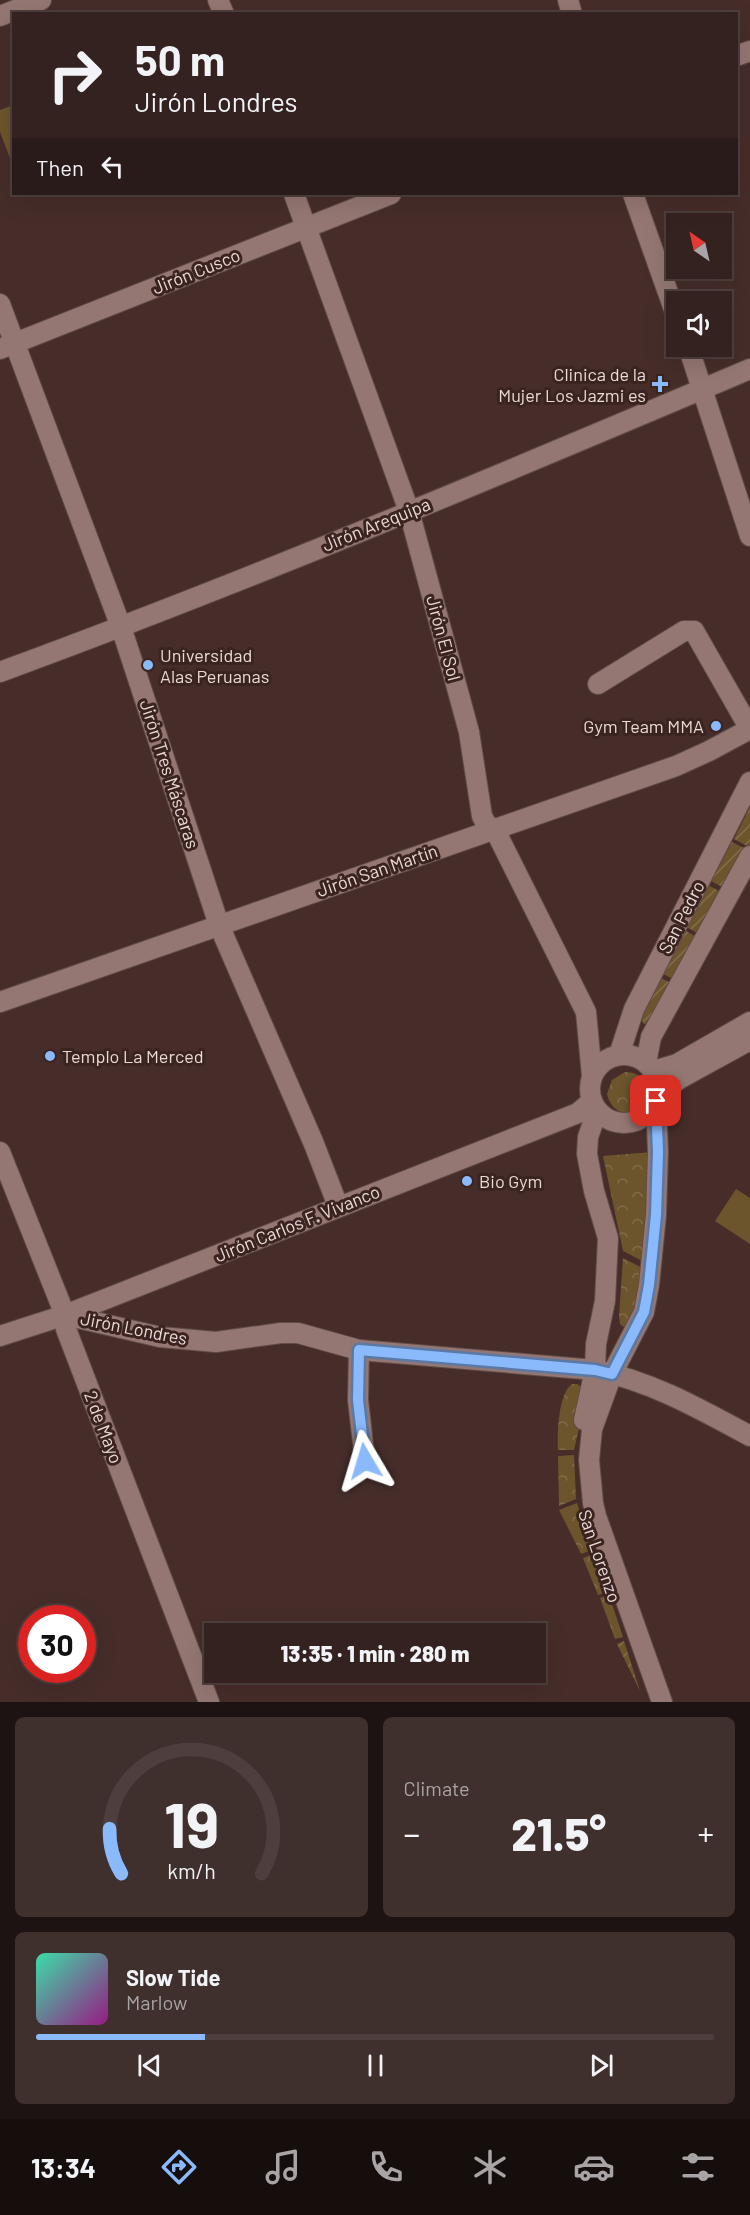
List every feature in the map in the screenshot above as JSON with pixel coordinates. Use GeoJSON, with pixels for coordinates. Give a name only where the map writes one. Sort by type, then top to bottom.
{"type":"FeatureCollection","features":[{"type":"Feature","properties":{"kind":"street"},"geometry":{"type":"LineString","coordinates":[[0,16],[41,0]]}},
{"type":"Feature","properties":{"kind":"street","name":"Jirón El Sol"},"geometry":{"type":"LineString","coordinates":[[294,195],[409,511],[469,732],[482,816],[486,824],[495,830],[586,1012],[592,1076]]}},
{"type":"Feature","properties":{"kind":"street","name":"Jirón Cusco"},"geometry":{"type":"LineString","coordinates":[[7,346],[388,195]]}},
{"type":"Feature","properties":{"kind":"street"},"geometry":{"type":"LineString","coordinates":[[633,195],[667,291]]}},
{"type":"Feature","properties":{"kind":"street","name":"Jirón Tres Máscaras"},"geometry":{"type":"LineString","coordinates":[[0,304],[7,346],[121,627],[219,925],[338,1206]]}},
{"type":"Feature","properties":{"kind":"street"},"geometry":{"type":"LineString","coordinates":[[692,357],[750,536]]}},
{"type":"Feature","properties":{"kind":"street","name":"Jirón Arequipa"},"geometry":{"type":"LineString","coordinates":[[0,672],[121,627],[409,511],[750,369]]}},
{"type":"Feature","properties":{"kind":"street"},"geometry":{"type":"LineString","coordinates":[[598,684],[684,631],[694,631],[750,729]]}},
{"type":"Feature","properties":{"kind":"street","name":"Jirón San Martín"},"geometry":{"type":"LineString","coordinates":[[0,1002],[676,766],[709,752],[750,729]]}},
{"type":"Feature","properties":{"kind":"street","name":"San Pedro"},"geometry":{"type":"LineString","coordinates":[[619,1055],[634,1009],[750,782]]}},
{"type":"Feature","properties":{"kind":"street","name":"San Pedro"},"geometry":{"type":"LineString","coordinates":[[649,1067],[651,1037],[750,856]]}},
{"type":"Feature","properties":{"kind":"street"},"geometry":{"type":"LineString","coordinates":[[649,1067],[677,1064],[750,1022]]}},
{"type":"Feature","properties":{"kind":"street"},"geometry":{"type":"LineString","coordinates":[[594,1107],[612,1122],[629,1123],[646,1116],[657,1098],[679,1079],[750,1040]]}},
{"type":"Feature","properties":{"kind":"street"},"geometry":{"type":"LineString","coordinates":[[628,1055],[649,1067],[658,1086],[656,1215],[644,1312],[603,1372],[596,1344],[605,1301],[608,1238],[594,1191],[587,1155],[594,1107],[589,1084],[598,1066],[608,1059],[628,1055]]}},
{"type":"Feature","properties":{"kind":"street","name":"Jirón Carlos F. Vivanco"},"geometry":{"type":"LineString","coordinates":[[0,1336],[65,1315],[594,1107]]}},
{"type":"Feature","properties":{"kind":"street","name":"2 de Mayo"},"geometry":{"type":"LineString","coordinates":[[0,1152],[65,1315],[66,1329],[202,1700]]}},
{"type":"Feature","properties":{"kind":"street","name":"Jirón Londres"},"geometry":{"type":"LineString","coordinates":[[65,1315],[160,1337],[216,1342],[281,1333],[298,1333],[359,1350],[603,1372],[680,1398],[750,1436]]}},
{"type":"Feature","properties":{"kind":"street"},"geometry":{"type":"LineString","coordinates":[[359,1350],[358,1400],[365,1461]]}},
{"type":"Feature","properties":{"kind":"street","name":"San Lorenzo"},"geometry":{"type":"LineString","coordinates":[[603,1372],[581,1432],[578,1452],[581,1500],[590,1533],[649,1702]]}},
{"type":"Feature","properties":{"kind":"street","name":"San Lorenzo"},"geometry":{"type":"LineString","coordinates":[[603,1372],[592,1429],[589,1460],[592,1503],[662,1702]]}},
{"type":"Feature","properties":{"kind":"green space"},"geometry":{"type":"Polygon","coordinates":[[[12,105],[12,163],[0,132],[0,110],[12,105]]]}},
{"type":"Feature","properties":{"kind":"green space"},"geometry":{"type":"Polygon","coordinates":[[[750,807],[750,846],[749,847],[734,839],[750,807]]]}},
{"type":"Feature","properties":{"kind":"green space"},"geometry":{"type":"Polygon","coordinates":[[[732,842],[748,850],[724,888],[711,881],[732,842]]]}},
{"type":"Feature","properties":{"kind":"green space"},"geometry":{"type":"Polygon","coordinates":[[[708,885],[721,892],[699,934],[685,926],[708,885]]]}},
{"type":"Feature","properties":{"kind":"green space"},"geometry":{"type":"Polygon","coordinates":[[[683,929],[698,938],[675,980],[661,973],[683,929]]]}},
{"type":"Feature","properties":{"kind":"green space"},"geometry":{"type":"Polygon","coordinates":[[[659,977],[673,984],[648,1024],[644,1024],[640,1018],[659,977]]]}},
{"type":"Feature","properties":{"kind":"green space"},"geometry":{"type":"Polygon","coordinates":[[[625,1072],[643,1078],[648,1088],[648,1100],[645,1106],[633,1113],[617,1110],[609,1101],[607,1094],[612,1080],[625,1072]]]}},
{"type":"Feature","properties":{"kind":"green space"},"geometry":{"type":"Polygon","coordinates":[[[653,1152],[650,1265],[623,1251],[603,1156],[653,1152]]]}},
{"type":"Feature","properties":{"kind":"green space"},"geometry":{"type":"Polygon","coordinates":[[[736,1189],[750,1198],[750,1244],[715,1221],[736,1189]]]}},
{"type":"Feature","properties":{"kind":"green space"},"geometry":{"type":"Polygon","coordinates":[[[623,1258],[648,1271],[639,1322],[629,1318],[625,1328],[620,1324],[619,1316],[623,1258]]]}},
{"type":"Feature","properties":{"kind":"green space"},"geometry":{"type":"Polygon","coordinates":[[[572,1384],[582,1387],[585,1403],[574,1450],[558,1450],[561,1405],[567,1389],[572,1384]]]}},
{"type":"Feature","properties":{"kind":"green space"},"geometry":{"type":"Polygon","coordinates":[[[574,1455],[576,1499],[559,1506],[558,1456],[574,1455]]]}},
{"type":"Feature","properties":{"kind":"green space"},"geometry":{"type":"Polygon","coordinates":[[[577,1503],[592,1550],[581,1554],[559,1510],[577,1503]]]}},
{"type":"Feature","properties":{"kind":"green space"},"geometry":{"type":"Polygon","coordinates":[[[593,1554],[608,1592],[598,1595],[583,1558],[593,1554]]]}},
{"type":"Feature","properties":{"kind":"green space"},"geometry":{"type":"Polygon","coordinates":[[[609,1595],[623,1637],[615,1639],[600,1598],[609,1595]]]}},
{"type":"Feature","properties":{"kind":"green space"},"geometry":{"type":"Polygon","coordinates":[[[624,1641],[640,1691],[617,1644],[624,1641]]]}},
{"type":"Feature","properties":{"kind":"place","name":"Clinica de la Mujer Los Jazmi es"},"geometry":{"type":"Point","coordinates":[660,384]}},
{"type":"Feature","properties":{"kind":"place","name":"Universidad Alas Peruanas"},"geometry":{"type":"Point","coordinates":[148,665]}},
{"type":"Feature","properties":{"kind":"place","name":"Gym Team MMA"},"geometry":{"type":"Point","coordinates":[716,726]}},
{"type":"Feature","properties":{"kind":"place","name":"Templo La Merced"},"geometry":{"type":"Point","coordinates":[50,1056]}},
{"type":"Feature","properties":{"kind":"place","name":"Bio Gym"},"geometry":{"type":"Point","coordinates":[467,1181]}},
{"type":"Feature","properties":{"kind":"route"},"geometry":{"type":"LineString","coordinates":[[365,1461],[358,1400],[359,1350],[595,1370],[612,1374],[644,1312],[649,1285],[656,1215],[658,1152],[656,1101]]}}]}
